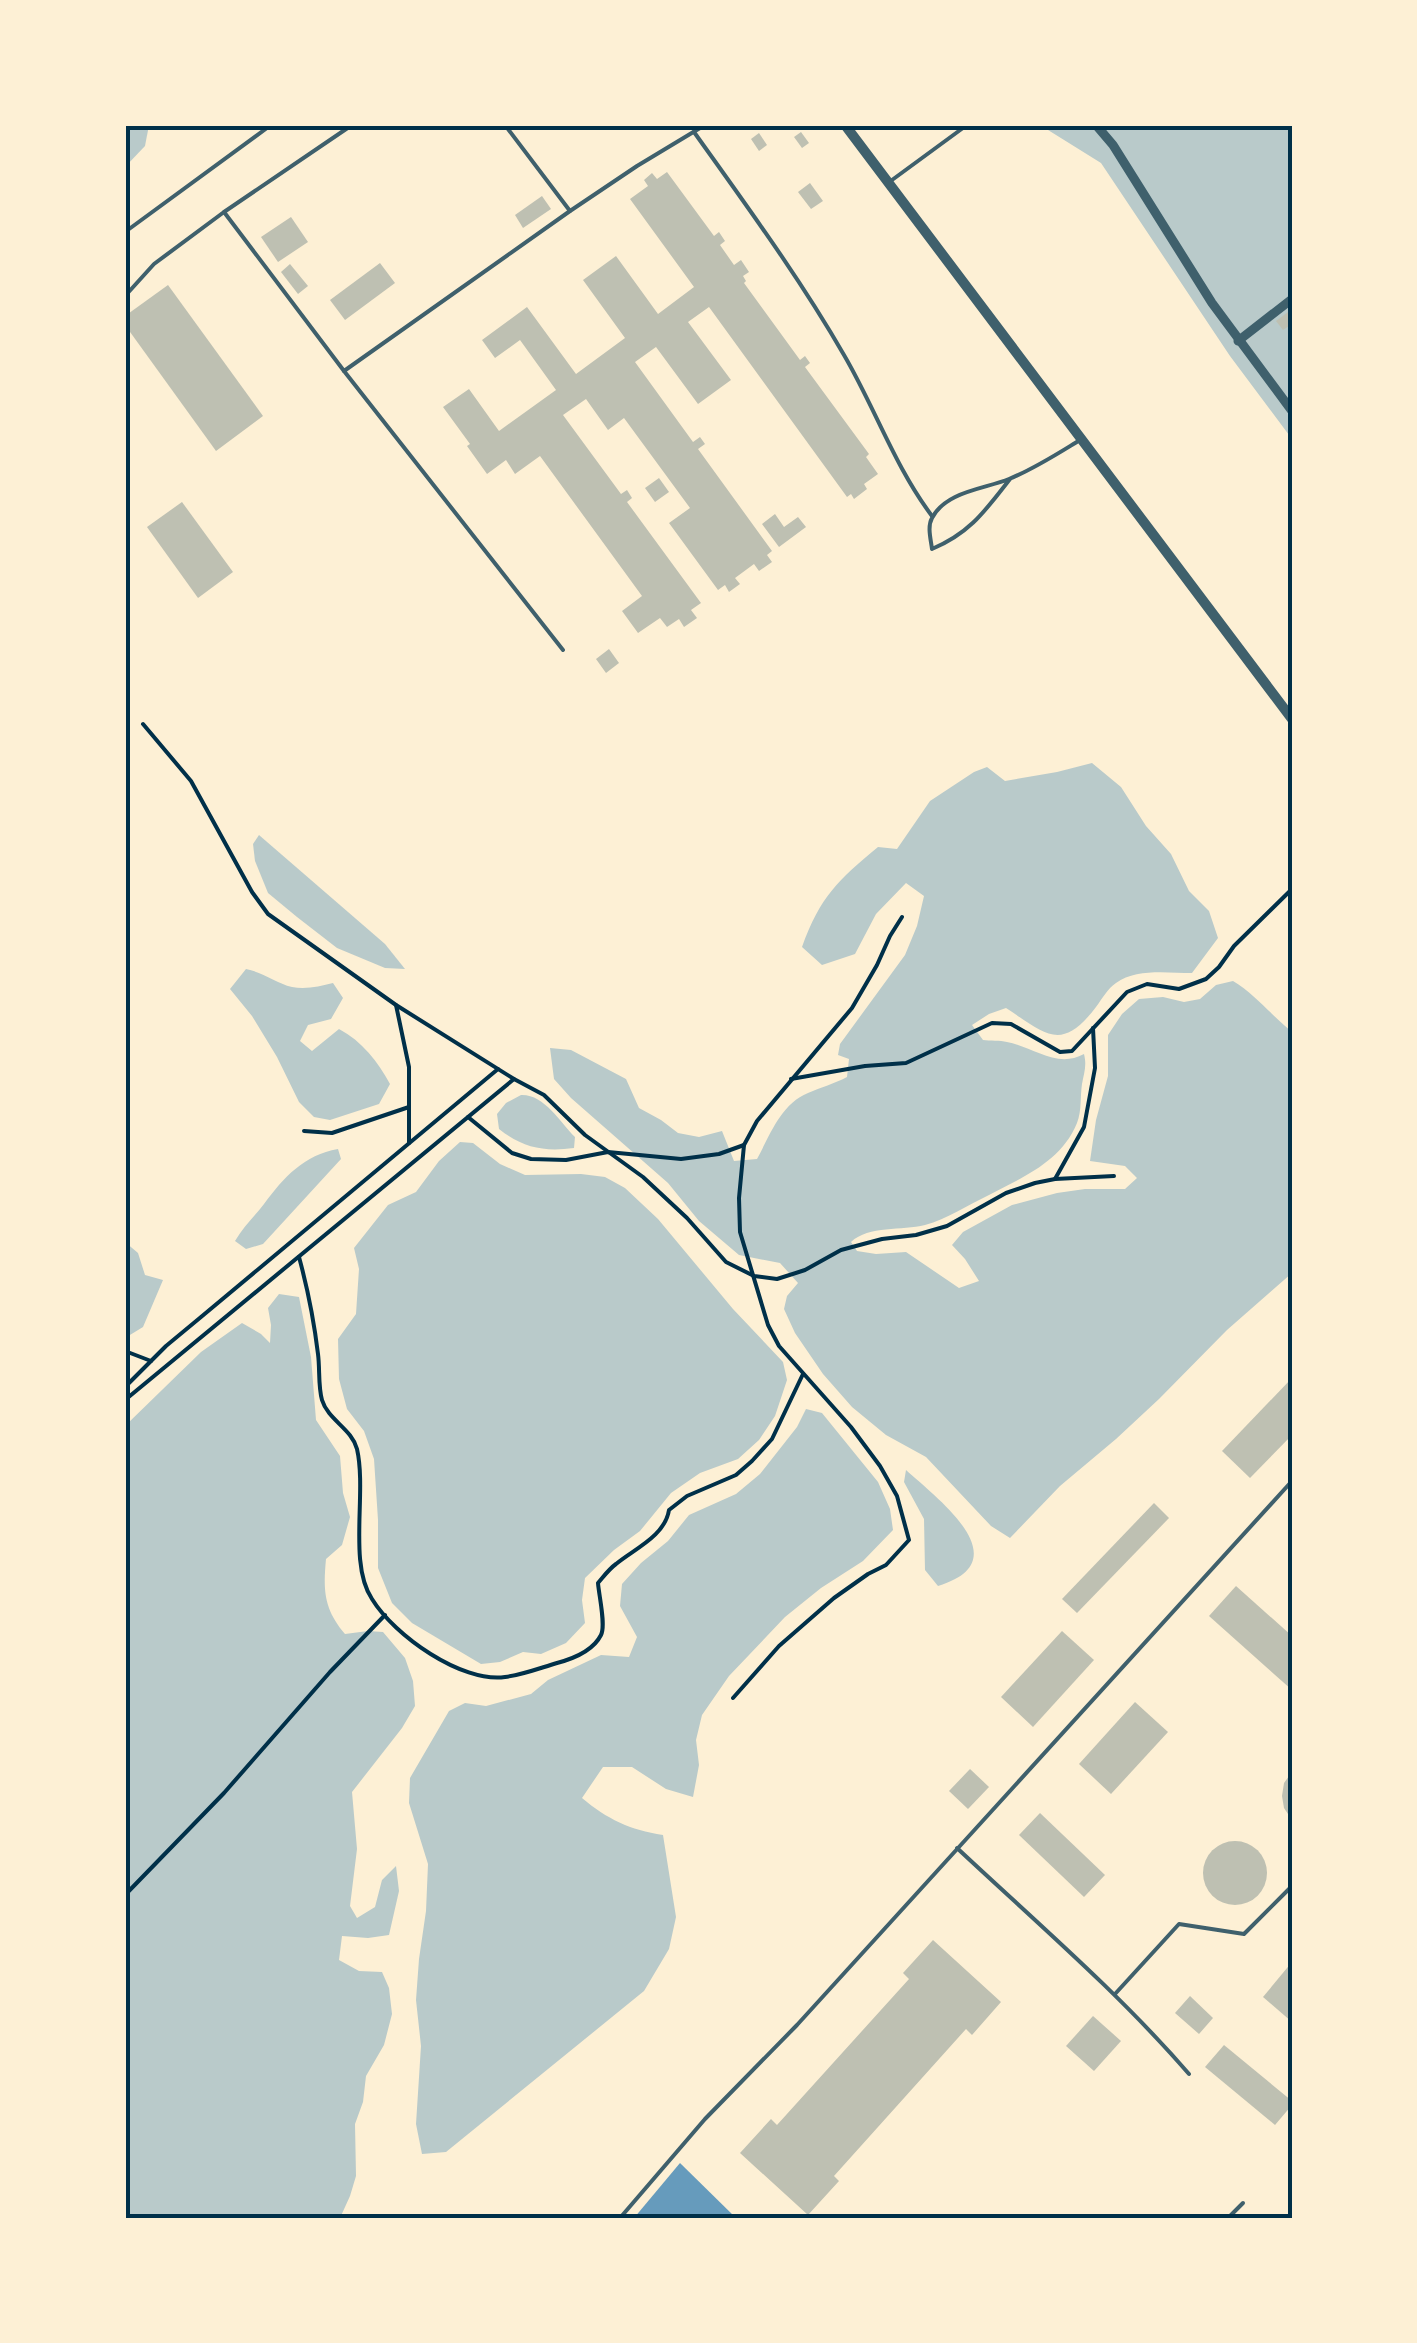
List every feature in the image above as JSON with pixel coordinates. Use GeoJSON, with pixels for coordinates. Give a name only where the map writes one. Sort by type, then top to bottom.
{"type":"FeatureCollection","features":[{"type":"Feature","properties":{"kind":"street"},"geometry":{"type":"LineString","coordinates":[[845,125],[1292,719]]}},
{"type":"Feature","properties":{"kind":"street"},"geometry":{"type":"LineString","coordinates":[[1096,125],[1113,145],[1212,303],[1292,411]]}},
{"type":"Feature","properties":{"kind":"street"},"geometry":{"type":"LineString","coordinates":[[1238,340],[1292,300]]}},
{"type":"Feature","properties":{"kind":"lane"},"geometry":{"type":"LineString","coordinates":[[125,232],[271,125]]}},
{"type":"Feature","properties":{"kind":"lane"},"geometry":{"type":"LineString","coordinates":[[125,296],[154,264],[352,125]]}},
{"type":"Feature","properties":{"kind":"lane"},"geometry":{"type":"LineString","coordinates":[[506,125],[570,210]]}},
{"type":"Feature","properties":{"kind":"lane"},"geometry":{"type":"LineString","coordinates":[[344,371],[570,210],[705,125]]}},
{"type":"Feature","properties":{"kind":"lane"},"geometry":{"type":"LineString","coordinates":[[888,183],[966,125]]}},
{"type":"Feature","properties":{"kind":"lane"},"geometry":{"type":"LineString","coordinates":[[694,132],[779,252],[844,354],[913,490],[932,516]]}},
{"type":"Feature","properties":{"kind":"lane"},"geometry":{"type":"LineString","coordinates":[[224,212],[562,650]]}},
{"type":"Feature","properties":{"kind":"lane"},"geometry":{"type":"LineString","coordinates":[[1010,479],[974,523],[954,540],[932,550],[929,524],[943,506],[959,495],[1010,479],[1080,440]]}},
{"type":"Feature","properties":{"kind":"lane"},"geometry":{"type":"LineString","coordinates":[[125,506],[128,532]]}},
{"type":"Feature","properties":{"kind":"lane"},"geometry":{"type":"LineString","coordinates":[[620,2218],[705,2119],[797,2025],[1292,1481]]}},
{"type":"Feature","properties":{"kind":"lane"},"geometry":{"type":"LineString","coordinates":[[957,1848],[1115,1994],[1189,2074]]}},
{"type":"Feature","properties":{"kind":"lane"},"geometry":{"type":"LineString","coordinates":[[1115,1994],[1179,1924],[1244,1934],[1292,1886]]}},
{"type":"Feature","properties":{"kind":"lane"},"geometry":{"type":"LineString","coordinates":[[1228,2218],[1243,2202]]}},
{"type":"Feature","properties":{"kind":"path"},"geometry":{"type":"LineString","coordinates":[[143,724],[191,781],[268,914],[396,1005],[544,1094],[584,1135],[642,1177],[676,1208],[726,1262],[754,1276],[777,1279],[805,1270],[840,1250],[947,1226],[1006,1193],[1035,1183],[1055,1178],[1114,1176]]}},
{"type":"Feature","properties":{"kind":"path"},"geometry":{"type":"LineString","coordinates":[[791,1079],[906,1063],[992,1023],[1012,1024],[1060,1052],[1072,1051],[1127,992],[1147,984],[1179,989],[1206,979],[1292,889]]}},
{"type":"Feature","properties":{"kind":"path"},"geometry":{"type":"LineString","coordinates":[[733,1698],[780,1646],[834,1598],[886,1565],[908,1540],[897,1496],[880,1466],[851,1426],[779,1346],[768,1325],[740,1232],[739,1198],[744,1145],[757,1122],[852,1008],[902,917]]}},
{"type":"Feature","properties":{"kind":"path"},"geometry":{"type":"LineString","coordinates":[[396,1005],[410,1067],[409,1143]]}},
{"type":"Feature","properties":{"kind":"path"},"geometry":{"type":"LineString","coordinates":[[1055,1178],[1084,1127],[1096,1068],[1093,1028]]}},
{"type":"Feature","properties":{"kind":"path"},"geometry":{"type":"LineString","coordinates":[[125,1387],[201,1317],[498,1069]]}},
{"type":"Feature","properties":{"kind":"path"},"geometry":{"type":"LineString","coordinates":[[125,1400],[514,1079]]}},
{"type":"Feature","properties":{"kind":"path"},"geometry":{"type":"LineString","coordinates":[[304,1131],[332,1134],[409,1107]]}},
{"type":"Feature","properties":{"kind":"path"},"geometry":{"type":"LineString","coordinates":[[468,1116],[512,1153],[531,1159],[566,1160],[608,1152],[681,1159],[719,1154],[744,1145]]}},
{"type":"Feature","properties":{"kind":"path"},"geometry":{"type":"LineString","coordinates":[[299,1257],[312,1304],[322,1398],[329,1414],[356,1443],[363,1580],[371,1599],[408,1640],[468,1672],[502,1678],[569,1660],[587,1650],[601,1636],[604,1622],[598,1583],[612,1567],[641,1548],[668,1519],[669,1510],[687,1496],[736,1475],[752,1461],[772,1439],[803,1374]]}},
{"type":"Feature","properties":{"kind":"path"},"geometry":{"type":"LineString","coordinates":[[125,1351],[151,1361]]}},
{"type":"Feature","properties":{"kind":"path"},"geometry":{"type":"LineString","coordinates":[[125,1895],[385,1615]]}},
{"type":"Feature","properties":{"kind":"shaded area"},"geometry":{"type":"Polygon","coordinates":[[[125,125],[149,125],[145,146],[125,167],[125,125]]]}},
{"type":"Feature","properties":{"kind":"shaded area"},"geometry":{"type":"Polygon","coordinates":[[[1040,125],[1292,125],[1292,439],[1230,356],[1101,163],[1040,125]]]}},
{"type":"Feature","properties":{"kind":"shaded area"},"geometry":{"type":"Polygon","coordinates":[[[1092,763],[1121,787],[1146,826],[1171,854],[1189,891],[1209,911],[1218,938],[1192,973],[1152,972],[1124,978],[1110,988],[1084,1021],[1063,1034],[1043,1031],[1006,1008],[972,1025],[983,1040],[1007,1042],[1055,1058],[1084,1054],[1080,1113],[1070,1137],[1040,1167],[949,1216],[925,1225],[867,1233],[851,1242],[857,1251],[906,1252],[959,1288],[979,1281],[952,1245],[963,1232],[1012,1205],[1057,1193],[1125,1189],[1137,1178],[1125,1166],[1090,1161],[1108,1076],[1108,1035],[1122,1014],[1139,999],[1200,999],[1216,985],[1233,981],[1292,1032],[1292,1273],[1227,1330],[1116,1439],[1060,1486],[1010,1538],[991,1526],[926,1457],[886,1435],[852,1407],[823,1374],[784,1309],[787,1296],[798,1283],[780,1263],[739,1255],[699,1221],[668,1183],[554,1079],[550,1048],[571,1050],[626,1079],[639,1108],[678,1133],[699,1137],[722,1131],[734,1161],[757,1159],[790,1105],[847,1077],[849,1059],[838,1055],[840,1044],[905,955],[924,896],[906,883],[876,914],[855,954],[822,965],[802,947],[832,891],[878,847],[897,849],[930,801],[974,772],[987,767],[1005,781],[1092,763]]]}},
{"type":"Feature","properties":{"kind":"shaded area"},"geometry":{"type":"Polygon","coordinates":[[[259,835],[385,944],[405,969],[385,968],[337,948],[268,893],[255,861],[253,844],[259,835]]]}},
{"type":"Feature","properties":{"kind":"shaded area"},"geometry":{"type":"Polygon","coordinates":[[[246,969],[292,987],[333,983],[343,998],[331,1019],[308,1025],[300,1041],[312,1051],[339,1029],[355,1040],[375,1060],[390,1084],[379,1104],[330,1120],[314,1117],[299,1102],[252,1016],[230,989],[246,969]]]}},
{"type":"Feature","properties":{"kind":"shaded area"},"geometry":{"type":"Polygon","coordinates":[[[521,1095],[537,1099],[551,1110],[575,1137],[574,1148],[534,1147],[499,1129],[497,1114],[506,1103],[521,1095]]]}},
{"type":"Feature","properties":{"kind":"shaded area"},"geometry":{"type":"Polygon","coordinates":[[[460,1142],[473,1143],[500,1164],[525,1175],[605,1177],[625,1188],[658,1219],[783,1362],[787,1380],[775,1416],[759,1440],[738,1459],[700,1473],[671,1493],[640,1531],[585,1578],[585,1623],[566,1643],[541,1654],[523,1652],[500,1662],[481,1664],[412,1623],[392,1603],[378,1568],[374,1459],[364,1431],[347,1409],[339,1379],[338,1339],[356,1314],[359,1269],[354,1248],[388,1205],[416,1192],[439,1161],[460,1142]]]}},
{"type":"Feature","properties":{"kind":"shaded area"},"geometry":{"type":"Polygon","coordinates":[[[338,1149],[341,1159],[263,1244],[246,1249],[235,1241],[296,1169],[315,1156],[338,1149]]]}},
{"type":"Feature","properties":{"kind":"shaded area"},"geometry":{"type":"Polygon","coordinates":[[[125,1242],[138,1253],[145,1275],[163,1280],[143,1327],[125,1338],[125,1242]]]}},
{"type":"Feature","properties":{"kind":"shaded area"},"geometry":{"type":"Polygon","coordinates":[[[279,1294],[299,1297],[311,1357],[316,1420],[340,1456],[343,1493],[350,1517],[342,1545],[326,1559],[329,1608],[345,1634],[383,1632],[405,1658],[413,1681],[415,1706],[352,1792],[357,1849],[350,1906],[357,1918],[375,1907],[382,1880],[396,1866],[399,1891],[389,1935],[342,1936],[339,1960],[359,1971],[382,1972],[389,1988],[392,2014],[384,2045],[366,2076],[355,2124],[356,2176],[340,2218],[125,2218],[125,1426],[201,1352],[242,1323],[270,1343],[268,1308],[279,1294]]]}},
{"type":"Feature","properties":{"kind":"shaded area"},"geometry":{"type":"Polygon","coordinates":[[[806,1409],[822,1413],[878,1482],[890,1509],[893,1530],[863,1561],[785,1617],[729,1676],[702,1715],[696,1740],[699,1765],[693,1797],[666,1789],[632,1767],[603,1767],[582,1798],[620,1822],[663,1835],[676,1917],[669,1949],[644,1991],[446,2152],[422,2154],[416,2124],[421,2046],[416,2000],[428,1864],[409,1803],[410,1778],[449,1711],[465,1703],[486,1706],[531,1694],[548,1680],[601,1655],[629,1657],[637,1637],[620,1606],[622,1584],[668,1541],[689,1515],[736,1494],[760,1474],[797,1427],[806,1409]]]}},
{"type":"Feature","properties":{"kind":"shaded area"},"geometry":{"type":"Polygon","coordinates":[[[906,1470],[952,1513],[973,1546],[973,1561],[962,1575],[938,1586],[925,1570],[924,1519],[904,1482],[906,1470]]]}},
{"type":"Feature","properties":{"kind":"water"},"geometry":{"type":"Polygon","coordinates":[[[680,2163],[736,2218],[634,2218],[680,2163]]]}},
{"type":"Feature","properties":{"kind":"building"},"geometry":{"type":"Polygon","coordinates":[[[801,132],[809,143],[802,148],[794,137],[801,132]]]}},
{"type":"Feature","properties":{"kind":"building"},"geometry":{"type":"Polygon","coordinates":[[[759,133],[767,145],[759,151],[751,139],[759,133]]]}},
{"type":"Feature","properties":{"kind":"building"},"geometry":{"type":"Polygon","coordinates":[[[667,172],[714,236],[719,232],[725,241],[720,245],[734,265],[741,260],[749,272],[743,276],[744,283],[800,360],[805,356],[810,363],[805,367],[869,454],[866,457],[878,474],[864,484],[867,489],[854,499],[851,494],[847,497],[709,307],[688,322],[731,380],[698,404],[656,347],[635,362],[693,442],[700,437],[705,444],[698,449],[772,551],[767,555],[772,562],[759,571],[754,564],[735,578],[740,584],[729,592],[725,585],[718,590],[669,523],[690,508],[624,418],[608,430],[586,399],[563,415],[621,494],[627,490],[632,498],[627,502],[701,603],[691,610],[697,618],[684,627],[679,619],[667,627],[660,618],[638,633],[622,611],[642,596],[540,456],[515,474],[506,460],[487,474],[443,407],[469,389],[499,431],[556,390],[520,340],[495,358],[482,340],[527,307],[576,374],[625,338],[583,280],[616,256],[658,314],[694,287],[630,199],[648,186],[644,180],[652,173],[657,179],[667,172]]]}},
{"type":"Feature","properties":{"kind":"building"},"geometry":{"type":"Polygon","coordinates":[[[810,183],[823,201],[811,209],[798,192],[810,183]]]}},
{"type":"Feature","properties":{"kind":"building"},"geometry":{"type":"Polygon","coordinates":[[[542,196],[551,209],[523,228],[515,215],[542,196]]]}},
{"type":"Feature","properties":{"kind":"building"},"geometry":{"type":"Polygon","coordinates":[[[291,217],[308,242],[278,262],[261,237],[291,217]]]}},
{"type":"Feature","properties":{"kind":"building"},"geometry":{"type":"Polygon","coordinates":[[[380,263],[395,283],[345,320],[330,300],[380,263]]]}},
{"type":"Feature","properties":{"kind":"building"},"geometry":{"type":"Polygon","coordinates":[[[290,264],[308,286],[298,294],[281,272],[290,264]]]}},
{"type":"Feature","properties":{"kind":"building"},"geometry":{"type":"Polygon","coordinates":[[[168,285],[263,416],[216,451],[125,325],[125,316],[168,285]]]}},
{"type":"Feature","properties":{"kind":"building"},"geometry":{"type":"Polygon","coordinates":[[[1292,309],[1292,324],[1283,330],[1276,321],[1292,309]]]}},
{"type":"Feature","properties":{"kind":"building"},"geometry":{"type":"Polygon","coordinates":[[[659,478],[669,492],[655,502],[645,488],[659,478]]]}},
{"type":"Feature","properties":{"kind":"building"},"geometry":{"type":"Polygon","coordinates":[[[182,502],[233,572],[198,598],[147,527],[182,502]]]}},
{"type":"Feature","properties":{"kind":"building"},"geometry":{"type":"Polygon","coordinates":[[[775,514],[784,527],[798,517],[806,527],[779,547],[762,524],[775,514]]]}},
{"type":"Feature","properties":{"kind":"building"},"geometry":{"type":"Polygon","coordinates":[[[609,649],[619,663],[606,673],[596,659],[609,649]]]}},
{"type":"Feature","properties":{"kind":"building"},"geometry":{"type":"Polygon","coordinates":[[[1292,1378],[1292,1435],[1250,1478],[1222,1451],[1292,1378]]]}},
{"type":"Feature","properties":{"kind":"building"},"geometry":{"type":"Polygon","coordinates":[[[1154,1503],[1169,1518],[1077,1613],[1062,1599],[1154,1503]]]}},
{"type":"Feature","properties":{"kind":"building"},"geometry":{"type":"Polygon","coordinates":[[[1236,1586],[1292,1636],[1292,1690],[1209,1616],[1236,1586]]]}},
{"type":"Feature","properties":{"kind":"building"},"geometry":{"type":"Polygon","coordinates":[[[1062,1631],[1094,1660],[1033,1727],[1001,1697],[1062,1631]]]}},
{"type":"Feature","properties":{"kind":"building"},"geometry":{"type":"Polygon","coordinates":[[[1135,1702],[1168,1732],[1111,1794],[1079,1764],[1135,1702]]]}},
{"type":"Feature","properties":{"kind":"building"},"geometry":{"type":"Polygon","coordinates":[[[970,1769],[989,1787],[968,1809],[949,1791],[970,1769]]]}},
{"type":"Feature","properties":{"kind":"building"},"geometry":{"type":"Polygon","coordinates":[[[1292,1772],[1292,1820],[1282,1796],[1284,1783],[1292,1772]]]}},
{"type":"Feature","properties":{"kind":"building"},"geometry":{"type":"Polygon","coordinates":[[[1040,1813],[1105,1875],[1084,1897],[1019,1835],[1040,1813]]]}},
{"type":"Feature","properties":{"kind":"building"},"geometry":{"type":"Polygon","coordinates":[[[1235,1841],[1258,1850],[1267,1873],[1258,1896],[1235,1905],[1212,1896],[1203,1873],[1212,1850],[1235,1841]]]}},
{"type":"Feature","properties":{"kind":"building"},"geometry":{"type":"Polygon","coordinates":[[[933,1940],[1001,2002],[972,2035],[966,2029],[834,2176],[839,2181],[808,2215],[740,2153],[771,2119],[777,2125],[909,1979],[903,1973],[933,1940]]]}},
{"type":"Feature","properties":{"kind":"building"},"geometry":{"type":"Polygon","coordinates":[[[1292,1962],[1292,2022],[1263,1997],[1292,1962]]]}},
{"type":"Feature","properties":{"kind":"building"},"geometry":{"type":"Polygon","coordinates":[[[1190,1996],[1213,2018],[1199,2034],[1175,2013],[1190,1996]]]}},
{"type":"Feature","properties":{"kind":"building"},"geometry":{"type":"Polygon","coordinates":[[[1093,2016],[1121,2041],[1094,2071],[1066,2046],[1093,2016]]]}},
{"type":"Feature","properties":{"kind":"building"},"geometry":{"type":"Polygon","coordinates":[[[1224,2045],[1292,2101],[1275,2125],[1205,2067],[1224,2045]]]}}]}
